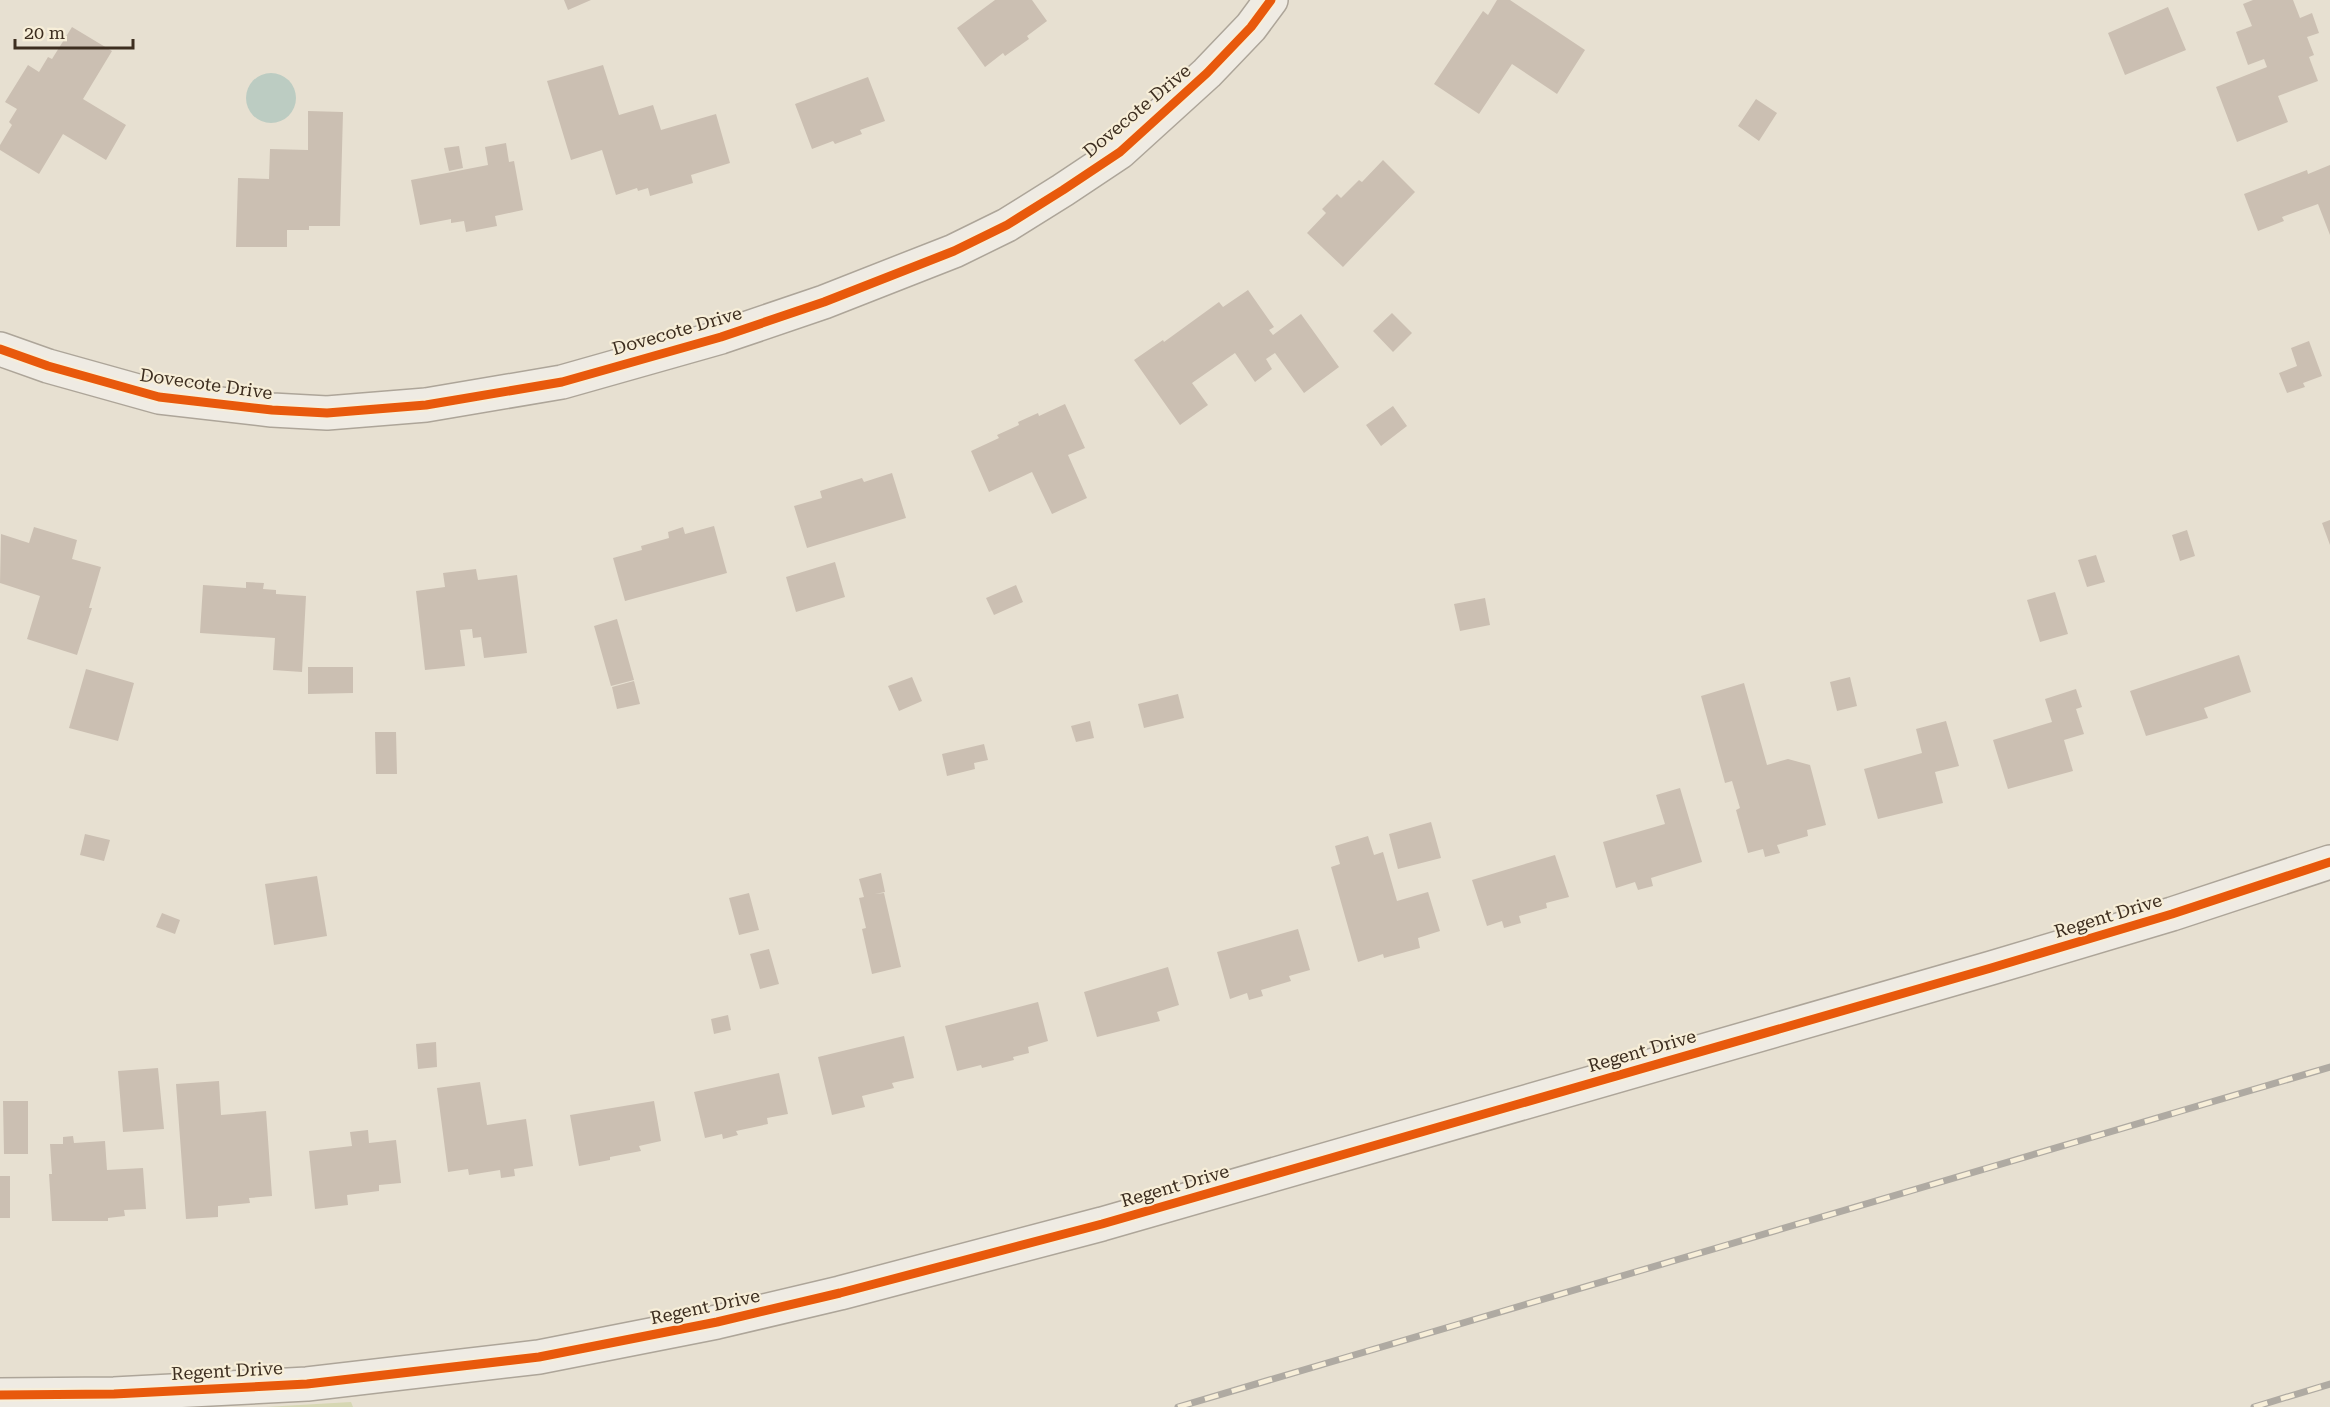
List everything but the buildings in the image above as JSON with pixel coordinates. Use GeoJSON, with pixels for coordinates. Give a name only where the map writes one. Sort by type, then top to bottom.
{"type":"FeatureCollection","features":[{"type":"Feature","properties":{"kind":"street","name":"Dovecote Drive"},"geometry":{"type":"LineString","coordinates":[[0,349],[48,366],[159,397],[202,404],[327,413],[426,405],[573,378],[721,338],[825,302],[954,251],[1007,225],[1064,190],[1120,152],[1207,73],[1251,27],[1271,0]]}},
{"type":"Feature","properties":{"kind":"street","name":"Regent Drive"},"geometry":{"type":"LineString","coordinates":[[0,1395],[124,1393],[307,1384],[539,1357],[619,1343],[728,1319],[840,1293],[1114,1221],[1992,968],[2172,914],[2330,862]]}},
{"type":"Feature","properties":{"kind":"green space"},"geometry":{"type":"Polygon","coordinates":[[[351,1402],[353,1407],[265,1407],[351,1402]]]}},
{"type":"Feature","properties":{"kind":"shaded area"},"geometry":{"type":"Polygon","coordinates":[[[266,73],[276,73],[289,80],[296,93],[296,103],[289,116],[276,123],[266,123],[257,119],[250,112],[246,103],[246,93],[250,84],[257,77],[266,73]]]}},
{"type":"Feature","properties":{"kind":"railway"},"geometry":{"type":"LineString","coordinates":[[1178,1407],[2330,1067]]}},
{"type":"Feature","properties":{"kind":"railway"},"geometry":{"type":"LineString","coordinates":[[2254,1407],[2330,1384]]}},
{"type":"Feature","properties":{"kind":"cycle path"},"geometry":{"type":"LineString","coordinates":[[0,349],[48,366],[159,397],[272,410],[327,413],[426,405],[562,382],[721,337],[824,302],[954,251],[1007,225],[1120,152],[1207,73],[1251,27],[1271,0]]}},
{"type":"Feature","properties":{"kind":"cycle path"},"geometry":{"type":"LineString","coordinates":[[0,1395],[114,1394],[307,1384],[539,1357],[717,1322],[840,1293],[1102,1224],[1991,968],[2172,914],[2330,862]]}}]}
